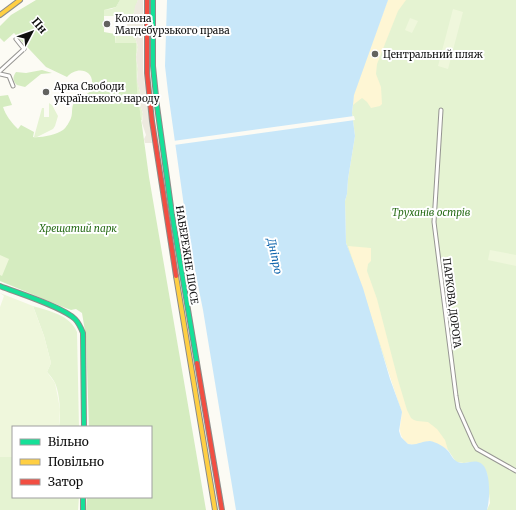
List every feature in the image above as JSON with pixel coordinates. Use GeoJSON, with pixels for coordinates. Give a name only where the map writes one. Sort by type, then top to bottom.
{"type":"FeatureCollection","features":[{"type":"Feature","properties":{"kind":"main road"},"geometry":{"type":"LineString","coordinates":[[0,15],[20,0]]}},
{"type":"Feature","properties":{"kind":"main road","name":"НАБЕРЕЖНЕ ШОСЕ"},"geometry":{"type":"LineString","coordinates":[[147,0],[147,73],[151,114],[215,510]]}},
{"type":"Feature","properties":{"kind":"main road","name":"НАБЕРЕЖНЕ ШОСЕ"},"geometry":{"type":"LineString","coordinates":[[153,0],[153,66],[157,106],[172,214],[222,510]]}},
{"type":"Feature","properties":{"kind":"main road"},"geometry":{"type":"LineString","coordinates":[[0,286],[64,311],[73,316],[80,324],[84,333],[84,426]]}},
{"type":"Feature","properties":{"kind":"main road"},"geometry":{"type":"LineString","coordinates":[[83,498],[83,510]]}},
{"type":"Feature","properties":{"kind":"street"},"geometry":{"type":"LineString","coordinates":[[13,86],[9,76],[0,73],[24,49],[16,39]]}},
{"type":"Feature","properties":{"kind":"street","name":"ПАРКОВА ДОРОГА"},"geometry":{"type":"LineString","coordinates":[[441,110],[434,222],[457,402],[477,449],[516,471]]}},
{"type":"Feature","properties":{"kind":"green space","name":"Хрещатий парк"},"geometry":{"type":"Polygon","coordinates":[[[36,0],[120,0],[116,7],[104,10],[104,32],[115,34],[115,43],[136,43],[137,89],[149,177],[206,510],[86,510],[87,498],[152,498],[152,426],[89,426],[86,337],[82,313],[76,309],[71,310],[0,281],[0,96],[8,95],[12,105],[3,107],[7,116],[15,126],[18,129],[21,125],[34,132],[33,137],[40,137],[52,135],[64,129],[71,118],[74,103],[76,100],[89,92],[92,85],[90,75],[84,71],[75,71],[67,77],[46,67],[14,33],[4,42],[0,38],[0,26],[11,15],[36,0]]]}},
{"type":"Feature","properties":{"kind":"green space"},"geometry":{"type":"Polygon","coordinates":[[[120,0],[138,0],[134,13],[127,20],[125,20],[124,16],[103,16],[85,12],[111,9],[116,7],[120,0]]]}},
{"type":"Feature","properties":{"kind":"green space","name":"Труханів острів"},"geometry":{"type":"Polygon","coordinates":[[[388,0],[516,0],[516,510],[487,510],[490,503],[487,473],[471,462],[456,462],[448,450],[402,412],[346,243],[345,201],[355,136],[352,113],[354,95],[388,0]]]}},
{"type":"Feature","properties":{"kind":"green space"},"geometry":{"type":"Polygon","coordinates":[[[453,9],[463,12],[448,69],[438,66],[453,9]]]}},
{"type":"Feature","properties":{"kind":"green space"},"geometry":{"type":"Polygon","coordinates":[[[410,18],[418,21],[412,33],[405,30],[410,18]]]}},
{"type":"Feature","properties":{"kind":"green space"},"geometry":{"type":"Polygon","coordinates":[[[125,27],[128,27],[134,34],[138,47],[136,56],[136,44],[115,43],[116,30],[124,32],[125,27]]]}},
{"type":"Feature","properties":{"kind":"green space"},"geometry":{"type":"Polygon","coordinates":[[[136,59],[140,104],[143,114],[142,120],[137,89],[136,59]]]}},
{"type":"Feature","properties":{"kind":"green space"},"geometry":{"type":"Polygon","coordinates":[[[42,70],[52,73],[41,74],[25,87],[17,85],[14,82],[16,72],[26,73],[42,70]]]}},
{"type":"Feature","properties":{"kind":"green space"},"geometry":{"type":"Polygon","coordinates":[[[49,103],[52,105],[58,116],[55,126],[53,129],[34,137],[42,108],[44,108],[44,117],[49,117],[49,103]]]}},
{"type":"Feature","properties":{"kind":"green space"},"geometry":{"type":"Polygon","coordinates":[[[490,250],[516,255],[516,266],[488,260],[490,250]]]}},
{"type":"Feature","properties":{"kind":"green space"},"geometry":{"type":"Polygon","coordinates":[[[0,255],[9,259],[2,276],[0,275],[0,255]]]}},
{"type":"Feature","properties":{"kind":"green space"},"geometry":{"type":"Polygon","coordinates":[[[0,293],[33,306],[44,336],[51,363],[47,372],[55,383],[60,409],[59,426],[12,426],[12,457],[0,457],[0,307],[4,296],[0,293]]]}},
{"type":"Feature","properties":{"kind":"green space"},"geometry":{"type":"Polygon","coordinates":[[[33,306],[58,314],[69,321],[77,332],[79,426],[59,426],[60,411],[58,393],[55,383],[47,372],[51,363],[44,336],[33,306]]]}},
{"type":"Feature","properties":{"kind":"green space"},"geometry":{"type":"Polygon","coordinates":[[[0,457],[12,457],[12,498],[79,498],[78,510],[0,510],[0,457]]]}},
{"type":"Feature","properties":{"kind":"sand","name":"Центральний пляж"},"geometry":{"type":"Polygon","coordinates":[[[388,0],[406,0],[398,11],[377,64],[376,74],[381,87],[382,104],[371,108],[362,98],[353,105],[356,87],[388,0]]]}},
{"type":"Feature","properties":{"kind":"sand"},"geometry":{"type":"Polygon","coordinates":[[[348,246],[371,248],[371,261],[368,264],[367,271],[377,299],[407,410],[411,418],[414,420],[428,422],[437,429],[445,440],[448,450],[430,441],[415,445],[408,444],[403,439],[400,430],[402,416],[400,406],[348,246]]]}},
{"type":"Feature","properties":{"kind":"shaded area"},"geometry":{"type":"Polygon","coordinates":[[[138,0],[143,0],[143,71],[152,143],[145,143],[144,139],[146,135],[142,123],[143,114],[137,81],[138,69],[136,57],[138,47],[134,34],[127,27],[127,20],[134,13],[138,0]]]}},
{"type":"Feature","properties":{"kind":"water","name":"Дніпро"},"geometry":{"type":"Polygon","coordinates":[[[167,0],[388,0],[354,95],[352,113],[355,136],[345,201],[346,243],[363,288],[390,379],[402,412],[399,431],[401,437],[408,444],[430,441],[445,448],[456,461],[464,463],[478,462],[483,465],[486,469],[489,483],[487,510],[236,510],[203,310],[188,235],[168,92],[165,66],[167,0]]]}},
{"type":"Feature","properties":{"kind":"pier"},"geometry":{"type":"Polygon","coordinates":[[[354,116],[355,120],[174,145],[173,141],[354,116]]]}},
{"type":"Feature","properties":{"kind":"traffic: fast"},"geometry":{"type":"LineString","coordinates":[[153,0],[153,66],[157,106],[172,214],[197,363]]}},
{"type":"Feature","properties":{"kind":"traffic: fast"},"geometry":{"type":"LineString","coordinates":[[0,286],[61,310],[69,314],[79,324],[83,333],[84,426]]}},
{"type":"Feature","properties":{"kind":"traffic: fast"},"geometry":{"type":"LineString","coordinates":[[83,498],[83,510]]}},
{"type":"Feature","properties":{"kind":"traffic: slow"},"geometry":{"type":"LineString","coordinates":[[0,15],[20,0]]}},
{"type":"Feature","properties":{"kind":"traffic: slow"},"geometry":{"type":"LineString","coordinates":[[176,276],[215,510]]}},
{"type":"Feature","properties":{"kind":"traffic: jam"},"geometry":{"type":"LineString","coordinates":[[147,0],[147,73],[152,121],[176,276]]}},
{"type":"Feature","properties":{"kind":"traffic: jam"},"geometry":{"type":"LineString","coordinates":[[197,363],[222,510]]}},
{"type":"Feature","properties":{"kind":"place","name":"Колона Магдебурзького права"},"geometry":{"type":"Point","coordinates":[107,24]}},
{"type":"Feature","properties":{"kind":"place","name":"Центральний пляж"},"geometry":{"type":"Point","coordinates":[375,54]}},
{"type":"Feature","properties":{"kind":"place","name":"Арка Свободи українського народу"},"geometry":{"type":"Point","coordinates":[46,92]}}]}
